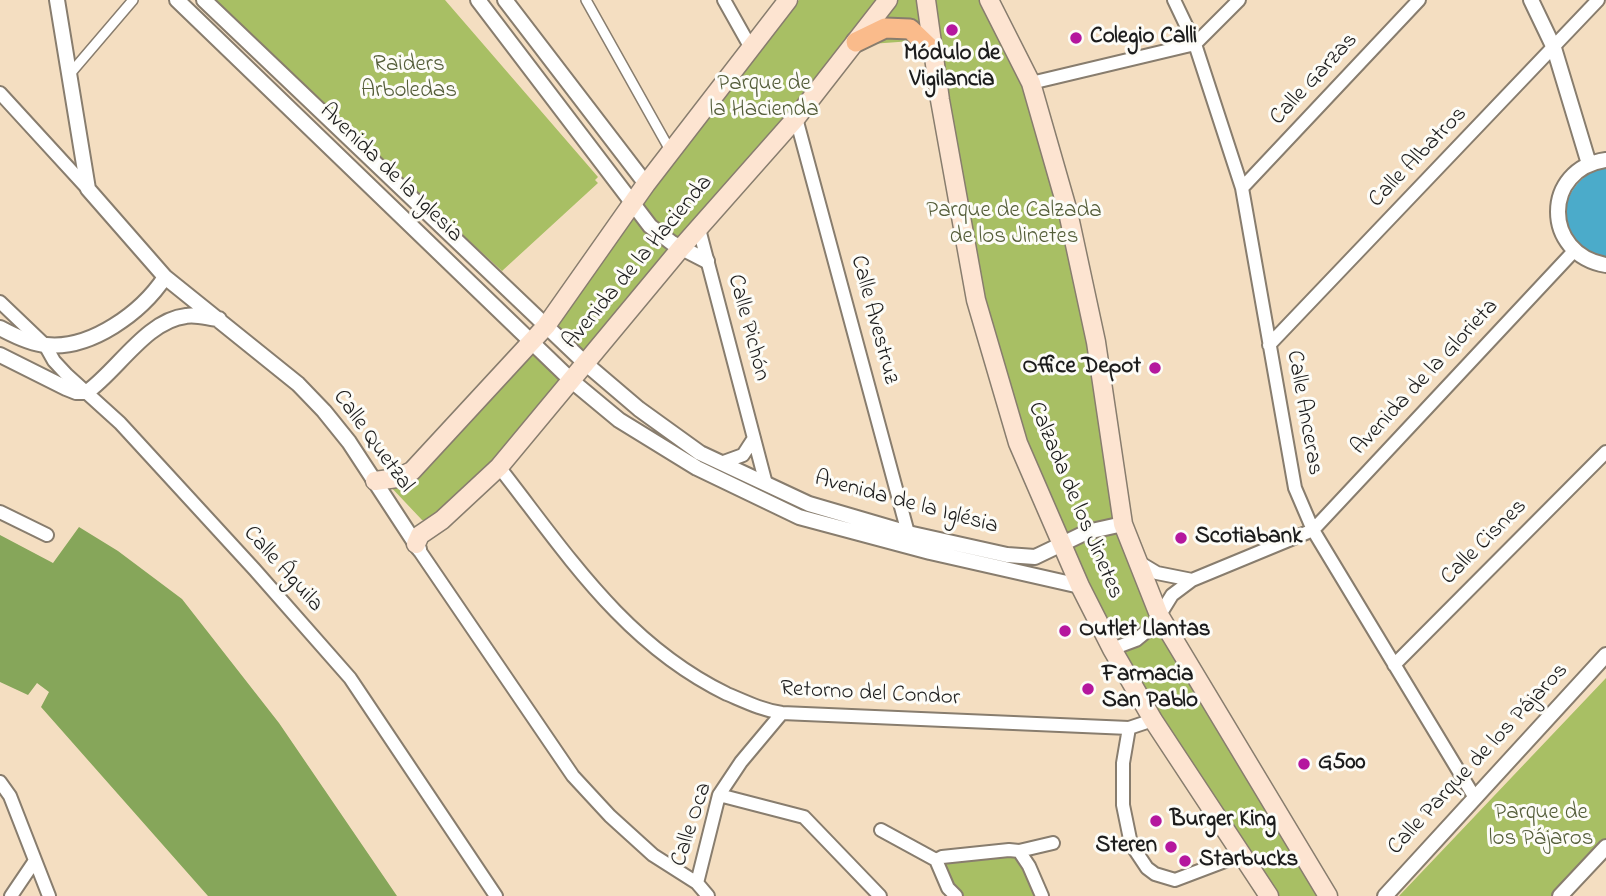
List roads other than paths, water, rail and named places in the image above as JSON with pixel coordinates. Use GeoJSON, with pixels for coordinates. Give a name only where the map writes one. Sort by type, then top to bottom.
{"type":"FeatureCollection","features":[{"type":"Feature","properties":{"kind":"main road","name":"Avenida de la Hacienda"},"geometry":{"type":"LineString","coordinates":[[375,481],[397,478],[412,471],[546,326],[670,150],[788,0]]}},
{"type":"Feature","properties":{"kind":"main road","name":"Avenida de la Hacienda"},"geometry":{"type":"LineString","coordinates":[[418,547],[420,535],[442,520],[499,467],[681,248],[796,118],[888,0]]}},
{"type":"Feature","properties":{"kind":"main road","name":"Calzada de los Jinetes"},"geometry":{"type":"LineString","coordinates":[[926,0],[942,111],[976,300],[1018,443],[1080,586],[1112,649],[1153,720],[1269,896]]}},
{"type":"Feature","properties":{"kind":"main road","name":"Calzada de los Jinetes"},"geometry":{"type":"LineString","coordinates":[[989,0],[1031,83],[1068,212],[1096,342],[1123,524],[1136,561],[1159,615],[1328,896]]}},
{"type":"Feature","properties":{"kind":"main road"},"geometry":{"type":"LineString","coordinates":[[856,42],[885,28],[910,29],[934,51]]}},
{"type":"Feature","properties":{"kind":"street"},"geometry":{"type":"LineString","coordinates":[[57,0],[88,189]]}},
{"type":"Feature","properties":{"kind":"street"},"geometry":{"type":"LineString","coordinates":[[69,75],[133,0]]}},
{"type":"Feature","properties":{"kind":"street","name":"Avenida de la Iglesia"},"geometry":{"type":"LineString","coordinates":[[177,0],[572,381]]}},
{"type":"Feature","properties":{"kind":"street","name":"Avenida de la Iglesia"},"geometry":{"type":"LineString","coordinates":[[204,0],[585,363]]}},
{"type":"Feature","properties":{"kind":"street"},"geometry":{"type":"LineString","coordinates":[[478,0],[650,226],[661,236],[707,261]]}},
{"type":"Feature","properties":{"kind":"street"},"geometry":{"type":"LineString","coordinates":[[505,0],[646,184]]}},
{"type":"Feature","properties":{"kind":"street"},"geometry":{"type":"LineString","coordinates":[[586,0],[670,150]]}},
{"type":"Feature","properties":{"kind":"street"},"geometry":{"type":"LineString","coordinates":[[724,0],[751,48]]}},
{"type":"Feature","properties":{"kind":"street","name":"Calle Anceras"},"geometry":{"type":"LineString","coordinates":[[1174,0],[1195,44],[1242,188],[1295,488],[1313,530],[1475,798]]}},
{"type":"Feature","properties":{"kind":"street"},"geometry":{"type":"LineString","coordinates":[[1031,83],[1195,44],[1239,0]]}},
{"type":"Feature","properties":{"kind":"street","name":"Calle Garzas"},"geometry":{"type":"LineString","coordinates":[[1242,188],[1419,0]]}},
{"type":"Feature","properties":{"kind":"street"},"geometry":{"type":"LineString","coordinates":[[1531,0],[1554,48],[1589,164]]}},
{"type":"Feature","properties":{"kind":"street","name":"Calle Albatros"},"geometry":{"type":"LineString","coordinates":[[1269,345],[1598,0]]}},
{"type":"Feature","properties":{"kind":"street"},"geometry":{"type":"LineString","coordinates":[[0,93],[88,189]]}},
{"type":"Feature","properties":{"kind":"street","name":"Calle Avestruz"},"geometry":{"type":"LineString","coordinates":[[796,118],[908,533]]}},
{"type":"Feature","properties":{"kind":"street"},"geometry":{"type":"LineString","coordinates":[[1606,160],[1589,164],[1574,174],[1563,187],[1558,204],[1558,221],[1563,237],[1574,251],[1606,265]]}},
{"type":"Feature","properties":{"kind":"street","name":"Calle Quetzal"},"geometry":{"type":"LineString","coordinates":[[88,189],[165,277],[298,384],[324,411],[349,442],[573,776],[610,816],[653,855],[697,883],[708,896]]}},
{"type":"Feature","properties":{"kind":"street","name":"Calle Pichón"},"geometry":{"type":"LineString","coordinates":[[699,229],[766,484]]}},
{"type":"Feature","properties":{"kind":"street","name":"Avenida de la Glorieta"},"geometry":{"type":"LineString","coordinates":[[1112,649],[1136,640],[1156,621],[1172,595],[1192,580],[1313,530],[1574,251]]}},
{"type":"Feature","properties":{"kind":"street"},"geometry":{"type":"LineString","coordinates":[[0,328],[45,345],[89,341],[143,304],[154,294],[165,277]]}},
{"type":"Feature","properties":{"kind":"street","name":"Calle Águila"},"geometry":{"type":"LineString","coordinates":[[0,302],[45,345],[66,375],[120,423],[350,678],[496,896]]}},
{"type":"Feature","properties":{"kind":"street"},"geometry":{"type":"LineString","coordinates":[[0,355],[66,388],[87,392],[163,324],[190,315],[220,320]]}},
{"type":"Feature","properties":{"kind":"street","name":"Avenida de la Iglésia"},"geometry":{"type":"LineString","coordinates":[[585,363],[649,416],[700,453],[809,504],[908,533],[1007,555],[1035,557],[1087,532],[1123,524]]}},
{"type":"Feature","properties":{"kind":"street","name":"Avenida de la Iglésia"},"geometry":{"type":"LineString","coordinates":[[572,381],[619,420],[697,468],[799,517],[930,552],[1080,586]]}},
{"type":"Feature","properties":{"kind":"street"},"geometry":{"type":"LineString","coordinates":[[720,463],[743,455],[754,438]]}},
{"type":"Feature","properties":{"kind":"street","name":"Calle Cisnes"},"geometry":{"type":"LineString","coordinates":[[1394,665],[1606,452]]}},
{"type":"Feature","properties":{"kind":"street","name":"Retorno del Condor"},"geometry":{"type":"LineString","coordinates":[[499,467],[617,614],[658,652],[711,686],[762,710],[1129,727],[1153,720]]}},
{"type":"Feature","properties":{"kind":"street"},"geometry":{"type":"LineString","coordinates":[[0,512],[47,535]]}},
{"type":"Feature","properties":{"kind":"street"},"geometry":{"type":"LineString","coordinates":[[1136,561],[1157,573],[1192,580]]}},
{"type":"Feature","properties":{"kind":"street","name":"Calle Parque de los Pájaros"},"geometry":{"type":"LineString","coordinates":[[1385,896],[1606,655]]}},
{"type":"Feature","properties":{"kind":"street","name":"Calle Oca"},"geometry":{"type":"LineString","coordinates":[[697,883],[719,796],[741,762],[782,713]]}},
{"type":"Feature","properties":{"kind":"street"},"geometry":{"type":"LineString","coordinates":[[1129,727],[1123,763],[1123,805],[1130,844],[1147,868],[1155,874],[1175,880],[1241,855]]}},
{"type":"Feature","properties":{"kind":"street"},"geometry":{"type":"LineString","coordinates":[[0,782],[10,796],[49,896]]}},
{"type":"Feature","properties":{"kind":"street"},"geometry":{"type":"LineString","coordinates":[[719,796],[804,817],[880,896]]}},
{"type":"Feature","properties":{"kind":"street"},"geometry":{"type":"LineString","coordinates":[[881,831],[936,860],[948,888],[956,896]]}},
{"type":"Feature","properties":{"kind":"street"},"geometry":{"type":"LineString","coordinates":[[936,860],[956,855],[1019,851],[1053,843]]}},
{"type":"Feature","properties":{"kind":"street"},"geometry":{"type":"LineString","coordinates":[[1560,896],[1606,847]]}},
{"type":"Feature","properties":{"kind":"street"},"geometry":{"type":"LineString","coordinates":[[1019,851],[1042,896]]}},
{"type":"Feature","properties":{"kind":"street"},"geometry":{"type":"LineString","coordinates":[[11,896],[34,862]]}},
{"type":"Feature","properties":{"kind":"water"},"geometry":{"type":"Polygon","coordinates":[[[1606,167],[1606,259],[1588,253],[1576,242],[1568,229],[1566,214],[1568,200],[1576,186],[1588,175],[1606,167]]]}},
{"type":"Feature","properties":{"kind":"place","name":"Módulo de Vigilancia"},"geometry":{"type":"Point","coordinates":[952,30]}},
{"type":"Feature","properties":{"kind":"place","name":"Colegio Calli"},"geometry":{"type":"Point","coordinates":[1076,38]}},
{"type":"Feature","properties":{"kind":"place","name":"Office Depot"},"geometry":{"type":"Point","coordinates":[1155,368]}},
{"type":"Feature","properties":{"kind":"place","name":"Scotiabank"},"geometry":{"type":"Point","coordinates":[1181,538]}},
{"type":"Feature","properties":{"kind":"place","name":"Outlet Llantas"},"geometry":{"type":"Point","coordinates":[1065,631]}},
{"type":"Feature","properties":{"kind":"place","name":"Farmacia San Pablo"},"geometry":{"type":"Point","coordinates":[1088,689]}},
{"type":"Feature","properties":{"kind":"place","name":"G500"},"geometry":{"type":"Point","coordinates":[1304,764]}},
{"type":"Feature","properties":{"kind":"place","name":"Burger King"},"geometry":{"type":"Point","coordinates":[1156,821]}},
{"type":"Feature","properties":{"kind":"place","name":"Steren"},"geometry":{"type":"Point","coordinates":[1171,847]}},
{"type":"Feature","properties":{"kind":"place","name":"Starbucks"},"geometry":{"type":"Point","coordinates":[1185,861]}},
{"type":"Feature","properties":{"kind":"park label","name":"Raiders Arboledas"},"geometry":{"type":"Point","coordinates":[409,79]}},
{"type":"Feature","properties":{"kind":"park label","name":"Parque de la Hacienda"},"geometry":{"type":"Point","coordinates":[764,98]}},
{"type":"Feature","properties":{"kind":"park label","name":"Parque de Calzada de los Jinetes"},"geometry":{"type":"Point","coordinates":[1014,225]}},
{"type":"Feature","properties":{"kind":"park label","name":"Parque de los Pájaros"},"geometry":{"type":"Point","coordinates":[1541,827]}}]}
